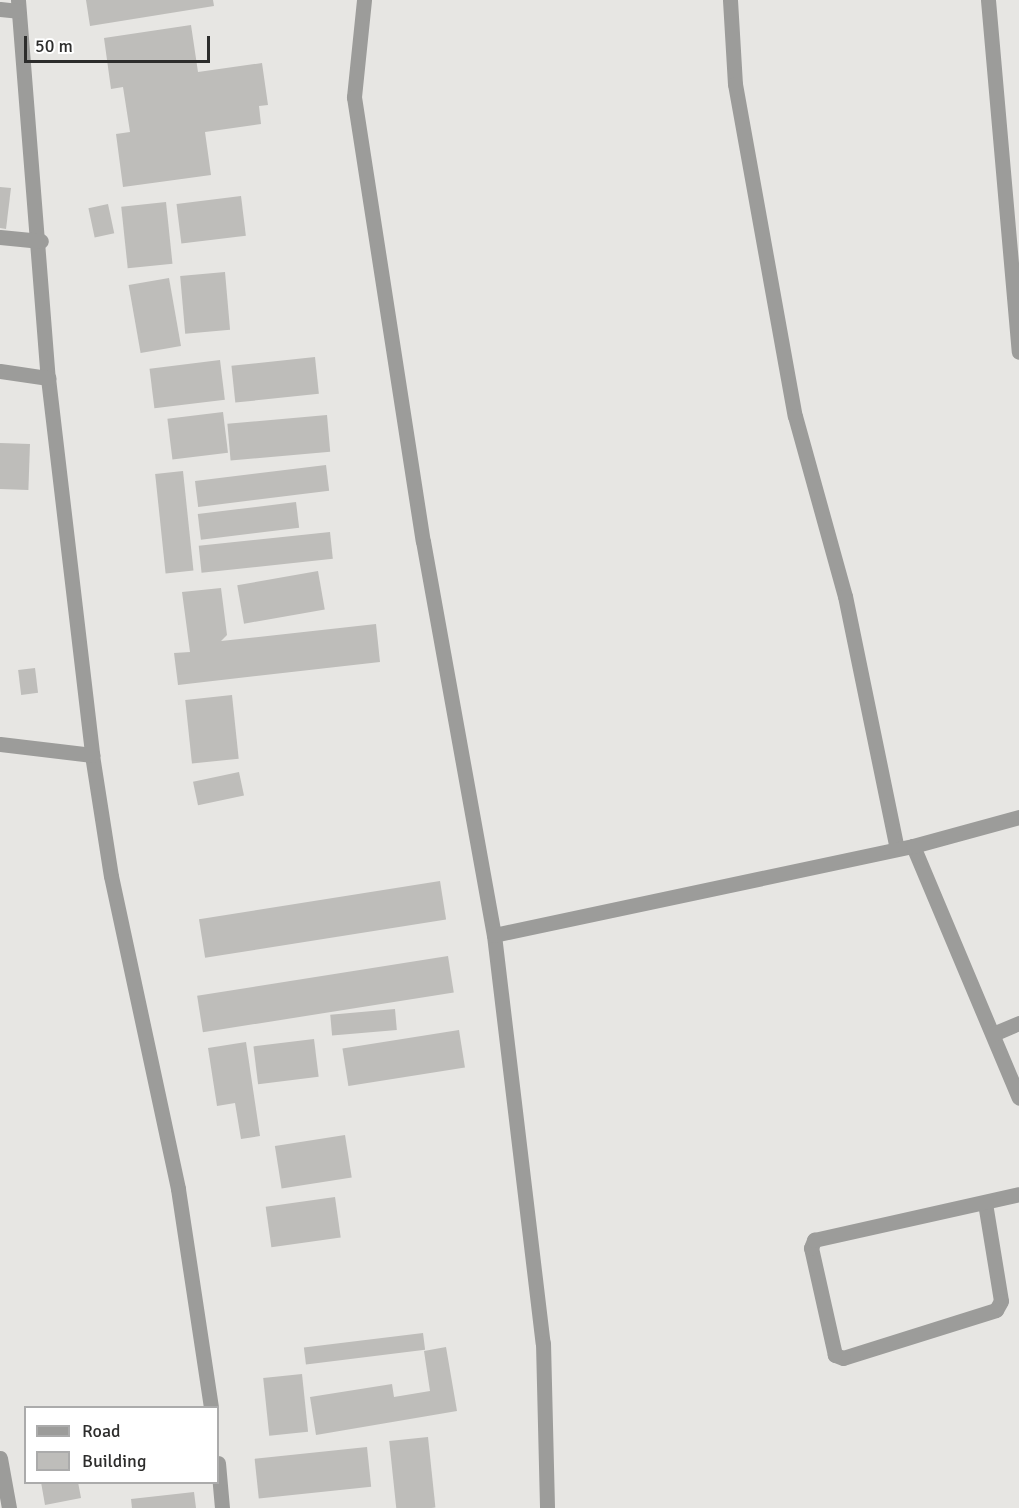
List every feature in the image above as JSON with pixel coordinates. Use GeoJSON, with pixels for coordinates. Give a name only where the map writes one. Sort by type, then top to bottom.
{"type":"FeatureCollection","features":[{"type":"Feature","properties":{"kind":"street"},"geometry":{"type":"LineString","coordinates":[[364,0],[354,97],[423,541],[494,935],[543,1343],[547,1508],[541,1508]]}},
{"type":"Feature","properties":{"kind":"street"},"geometry":{"type":"LineString","coordinates":[[730,0],[735,84],[795,416],[845,596],[897,849]]}},
{"type":"Feature","properties":{"kind":"street"},"geometry":{"type":"LineString","coordinates":[[988,0],[1019,352]]}},
{"type":"Feature","properties":{"kind":"street"},"geometry":{"type":"LineString","coordinates":[[0,9],[18,6],[41,241],[48,378],[92,755],[111,876],[178,1189],[211,1406]]}},
{"type":"Feature","properties":{"kind":"street"},"geometry":{"type":"LineString","coordinates":[[0,237],[41,241]]}},
{"type":"Feature","properties":{"kind":"street"},"geometry":{"type":"LineString","coordinates":[[0,371],[48,378]]}},
{"type":"Feature","properties":{"kind":"street"},"geometry":{"type":"LineString","coordinates":[[0,744],[92,755]]}},
{"type":"Feature","properties":{"kind":"street"},"geometry":{"type":"LineString","coordinates":[[494,935],[913,846],[1019,817]]}},
{"type":"Feature","properties":{"kind":"street"},"geometry":{"type":"LineString","coordinates":[[913,846],[1019,1098]]}},
{"type":"Feature","properties":{"kind":"street"},"geometry":{"type":"LineString","coordinates":[[993,1034],[1019,1023]]}},
{"type":"Feature","properties":{"kind":"street"},"geometry":{"type":"LineString","coordinates":[[985,1203],[1001,1301],[996,1310],[843,1358],[835,1355],[812,1248],[814,1240],[1019,1194]]}},
{"type":"Feature","properties":{"kind":"street"},"geometry":{"type":"LineString","coordinates":[[0,1458],[9,1508]]}},
{"type":"Feature","properties":{"kind":"street"},"geometry":{"type":"LineString","coordinates":[[219,1474],[222,1508]]}},
{"type":"Feature","properties":{"kind":"building"},"geometry":{"type":"Polygon","coordinates":[[[86,0],[213,0],[214,6],[90,26],[86,0]]]}},
{"type":"Feature","properties":{"kind":"building"},"geometry":{"type":"Polygon","coordinates":[[[191,25],[198,72],[262,63],[268,105],[259,106],[261,124],[205,132],[211,175],[123,187],[116,134],[130,132],[123,87],[111,89],[104,38],[191,25]]]}},
{"type":"Feature","properties":{"kind":"building"},"geometry":{"type":"Polygon","coordinates":[[[0,187],[11,188],[6,229],[0,228],[0,187]]]}},
{"type":"Feature","properties":{"kind":"building"},"geometry":{"type":"Polygon","coordinates":[[[241,196],[246,236],[181,244],[176,204],[241,196]]]}},
{"type":"Feature","properties":{"kind":"building"},"geometry":{"type":"Polygon","coordinates":[[[166,202],[172,264],[128,268],[121,207],[166,202]]]}},
{"type":"Feature","properties":{"kind":"building"},"geometry":{"type":"Polygon","coordinates":[[[108,204],[114,233],[95,238],[88,208],[108,204]]]}},
{"type":"Feature","properties":{"kind":"building"},"geometry":{"type":"Polygon","coordinates":[[[225,272],[230,330],[185,334],[180,276],[225,272]]]}},
{"type":"Feature","properties":{"kind":"building"},"geometry":{"type":"Polygon","coordinates":[[[169,278],[181,346],[141,353],[129,285],[169,278]]]}},
{"type":"Feature","properties":{"kind":"building"},"geometry":{"type":"Polygon","coordinates":[[[315,357],[319,394],[235,403],[231,366],[315,357]]]}},
{"type":"Feature","properties":{"kind":"building"},"geometry":{"type":"Polygon","coordinates":[[[220,360],[225,400],[154,408],[150,369],[220,360]]]}},
{"type":"Feature","properties":{"kind":"building"},"geometry":{"type":"Polygon","coordinates":[[[223,412],[228,453],[172,460],[167,419],[223,412]]]}},
{"type":"Feature","properties":{"kind":"building"},"geometry":{"type":"Polygon","coordinates":[[[327,415],[330,452],[231,461],[227,424],[327,415]]]}},
{"type":"Feature","properties":{"kind":"building"},"geometry":{"type":"Polygon","coordinates":[[[0,443],[30,444],[28,490],[0,489],[0,443]]]}},
{"type":"Feature","properties":{"kind":"building"},"geometry":{"type":"Polygon","coordinates":[[[326,465],[329,491],[198,507],[195,481],[326,465]]]}},
{"type":"Feature","properties":{"kind":"building"},"geometry":{"type":"Polygon","coordinates":[[[183,471],[193,570],[166,573],[155,474],[183,471]]]}},
{"type":"Feature","properties":{"kind":"building"},"geometry":{"type":"Polygon","coordinates":[[[296,502],[299,528],[201,540],[198,514],[296,502]]]}},
{"type":"Feature","properties":{"kind":"building"},"geometry":{"type":"Polygon","coordinates":[[[330,532],[333,559],[202,573],[199,546],[330,532]]]}},
{"type":"Feature","properties":{"kind":"building"},"geometry":{"type":"Polygon","coordinates":[[[318,571],[325,609],[244,624],[237,585],[318,571]]]}},
{"type":"Feature","properties":{"kind":"building"},"geometry":{"type":"Polygon","coordinates":[[[221,588],[227,635],[221,641],[376,624],[380,662],[178,685],[174,653],[190,652],[182,592],[221,588]]]}},
{"type":"Feature","properties":{"kind":"building"},"geometry":{"type":"Polygon","coordinates":[[[35,668],[38,693],[21,695],[18,670],[35,668]]]}},
{"type":"Feature","properties":{"kind":"building"},"geometry":{"type":"Polygon","coordinates":[[[232,695],[239,759],[192,764],[185,700],[232,695]]]}},
{"type":"Feature","properties":{"kind":"building"},"geometry":{"type":"Polygon","coordinates":[[[239,772],[244,795],[198,805],[193,782],[239,772]]]}},
{"type":"Feature","properties":{"kind":"building"},"geometry":{"type":"Polygon","coordinates":[[[440,881],[446,920],[205,958],[199,919],[440,881]]]}},
{"type":"Feature","properties":{"kind":"building"},"geometry":{"type":"Polygon","coordinates":[[[448,956],[454,993],[203,1032],[197,996],[448,956]]]}},
{"type":"Feature","properties":{"kind":"building"},"geometry":{"type":"Polygon","coordinates":[[[395,1009],[397,1030],[332,1036],[330,1015],[395,1009]]]}},
{"type":"Feature","properties":{"kind":"building"},"geometry":{"type":"Polygon","coordinates":[[[459,1030],[465,1068],[348,1086],[342,1048],[459,1030]]]}},
{"type":"Feature","properties":{"kind":"building"},"geometry":{"type":"Polygon","coordinates":[[[314,1039],[319,1077],[258,1084],[253,1046],[314,1039]]]}},
{"type":"Feature","properties":{"kind":"building"},"geometry":{"type":"Polygon","coordinates":[[[246,1042],[260,1136],[241,1139],[235,1103],[217,1106],[208,1048],[246,1042]]]}},
{"type":"Feature","properties":{"kind":"building"},"geometry":{"type":"Polygon","coordinates":[[[345,1135],[352,1177],[282,1189],[275,1146],[345,1135]]]}},
{"type":"Feature","properties":{"kind":"building"},"geometry":{"type":"Polygon","coordinates":[[[335,1197],[341,1238],[271,1247],[266,1207],[335,1197]]]}},
{"type":"Feature","properties":{"kind":"building"},"geometry":{"type":"Polygon","coordinates":[[[423,1333],[425,1350],[306,1364],[304,1348],[423,1333]]]}},
{"type":"Feature","properties":{"kind":"building"},"geometry":{"type":"Polygon","coordinates":[[[446,1347],[457,1411],[316,1435],[310,1397],[392,1384],[394,1397],[430,1391],[424,1351],[446,1347]]]}},
{"type":"Feature","properties":{"kind":"building"},"geometry":{"type":"Polygon","coordinates":[[[302,1374],[308,1432],[269,1436],[263,1378],[302,1374]]]}},
{"type":"Feature","properties":{"kind":"building"},"geometry":{"type":"Polygon","coordinates":[[[428,1437],[435,1508],[396,1508],[389,1441],[428,1437]]]}},
{"type":"Feature","properties":{"kind":"building"},"geometry":{"type":"Polygon","coordinates":[[[367,1447],[371,1487],[259,1499],[255,1459],[367,1447]]]}},
{"type":"Feature","properties":{"kind":"building"},"geometry":{"type":"Polygon","coordinates":[[[41,1484],[78,1484],[81,1498],[45,1505],[41,1484]]]}},
{"type":"Feature","properties":{"kind":"building"},"geometry":{"type":"Polygon","coordinates":[[[194,1492],[196,1508],[132,1508],[131,1499],[194,1492]]]}}]}
